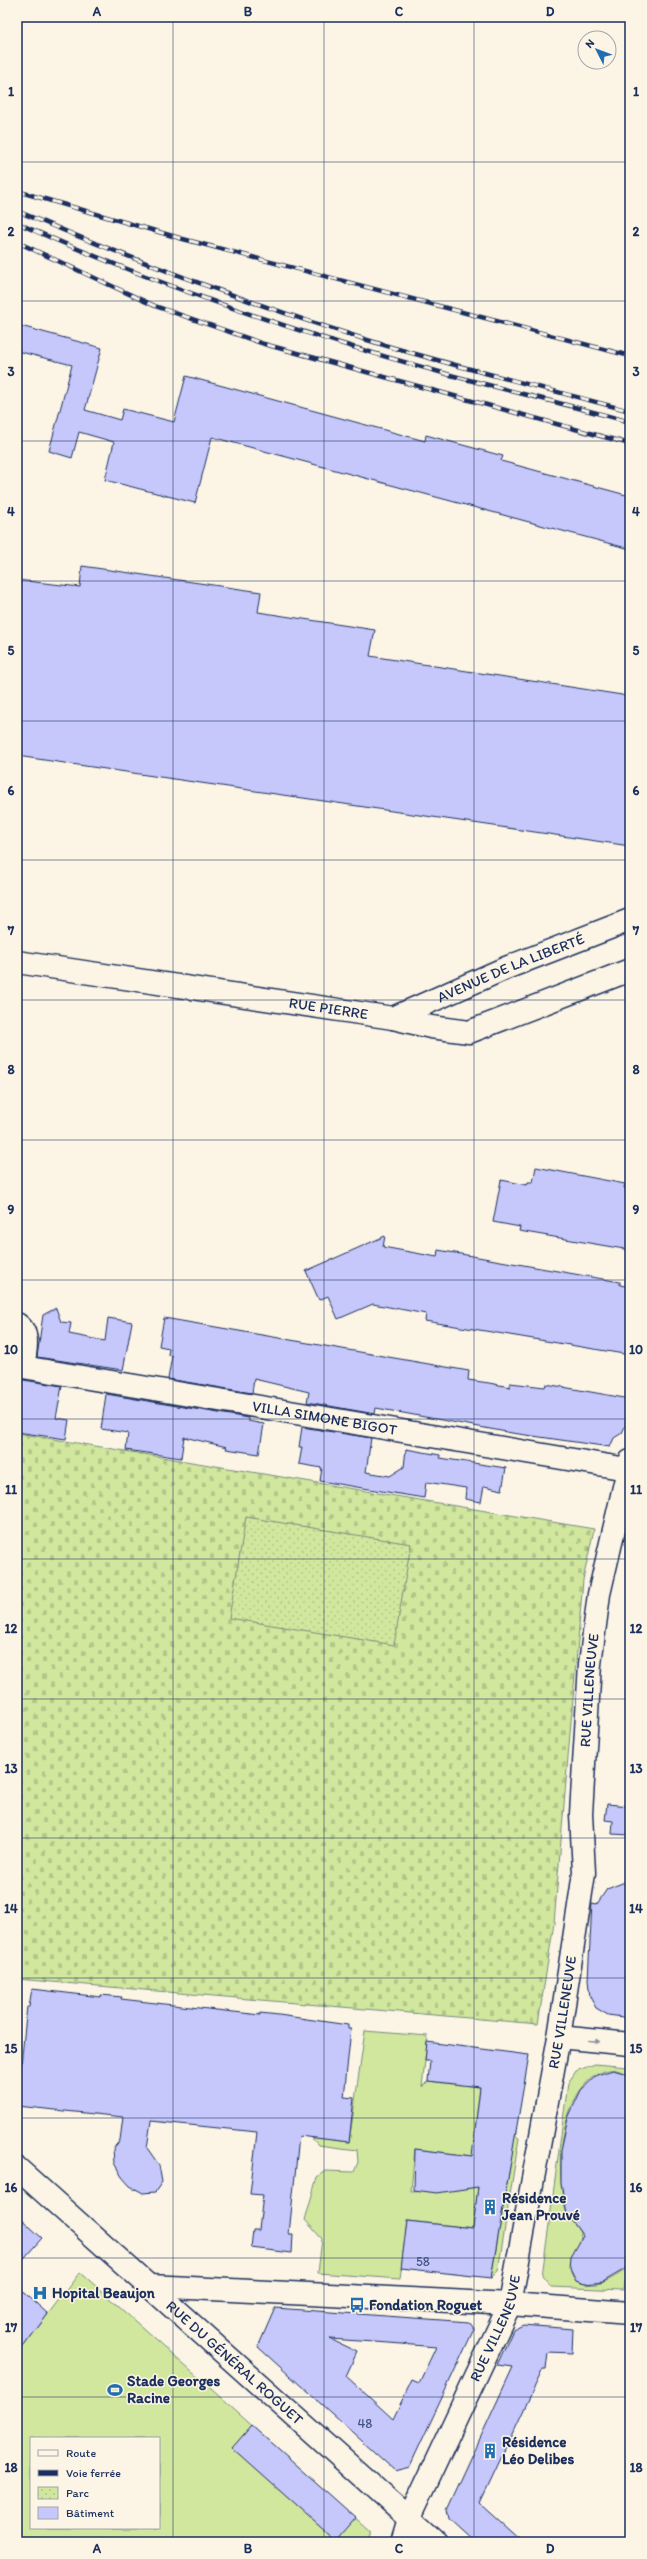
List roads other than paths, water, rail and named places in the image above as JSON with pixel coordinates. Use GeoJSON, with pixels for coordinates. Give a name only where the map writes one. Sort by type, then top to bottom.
{"type":"FeatureCollection","features":[{"type":"Feature","properties":{"kind":"street","name":"AVENUE DE LA LIBERTÉ"},"geometry":{"type":"LineString","coordinates":[[393,1018],[506,968],[630,920]]}},
{"type":"Feature","properties":{"kind":"street","name":"RUE PIERRE"},"geometry":{"type":"LineString","coordinates":[[17,962],[393,1018],[430,1027],[469,1032],[630,970]]}},
{"type":"Feature","properties":{"kind":"street","name":"VILLA SIMONE BIGOT"},"geometry":{"type":"LineString","coordinates":[[17,1324],[23,1328],[26,1337],[20,1366],[628,1465]]}},
{"type":"Feature","properties":{"kind":"street","name":"RUE VILLENEUVE"},"geometry":{"type":"LineString","coordinates":[[402,2542],[409,2519],[510,2304],[559,2038],[584,1873],[581,1814],[590,1664],[599,1594],[628,1465]]}},
{"type":"Feature","properties":{"kind":"street"},"geometry":{"type":"LineString","coordinates":[[559,2038],[630,2044]]}},
{"type":"Feature","properties":{"kind":"street","name":"RUE DU GÉNÉRAL ROGUET"},"geometry":{"type":"LineString","coordinates":[[17,2168],[435,2542]]}},
{"type":"Feature","properties":{"kind":"street"},"geometry":{"type":"LineString","coordinates":[[150,2286],[510,2304],[630,2313]]}},
{"type":"Feature","properties":{"kind":"railway"},"geometry":{"type":"LineString","coordinates":[[17,191],[183,239],[630,356]]}},
{"type":"Feature","properties":{"kind":"railway"},"geometry":{"type":"LineString","coordinates":[[17,211],[102,246],[189,279],[320,325],[430,358],[630,411]]}},
{"type":"Feature","properties":{"kind":"railway"},"geometry":{"type":"LineString","coordinates":[[17,223],[119,266],[276,323],[382,356],[630,422]]}},
{"type":"Feature","properties":{"kind":"railway"},"geometry":{"type":"LineString","coordinates":[[17,242],[155,306],[264,344],[630,444]]}},
{"type":"Feature","properties":{"kind":"place","name":"Résidence Jean Prouvé"},"geometry":{"type":"Point","coordinates":[490,2207]}},
{"type":"Feature","properties":{"kind":"place","name":"Hopital Beaujon"},"geometry":{"type":"Point","coordinates":[40,2293]}},
{"type":"Feature","properties":{"kind":"place","name":"Fondation Roguet"},"geometry":{"type":"Point","coordinates":[357,2305]}},
{"type":"Feature","properties":{"kind":"place","name":"Stade Georges Racine"},"geometry":{"type":"Point","coordinates":[115,2390]}},
{"type":"Feature","properties":{"kind":"place","name":"Résidence Léo Delibes"},"geometry":{"type":"Point","coordinates":[490,2451]}}]}
